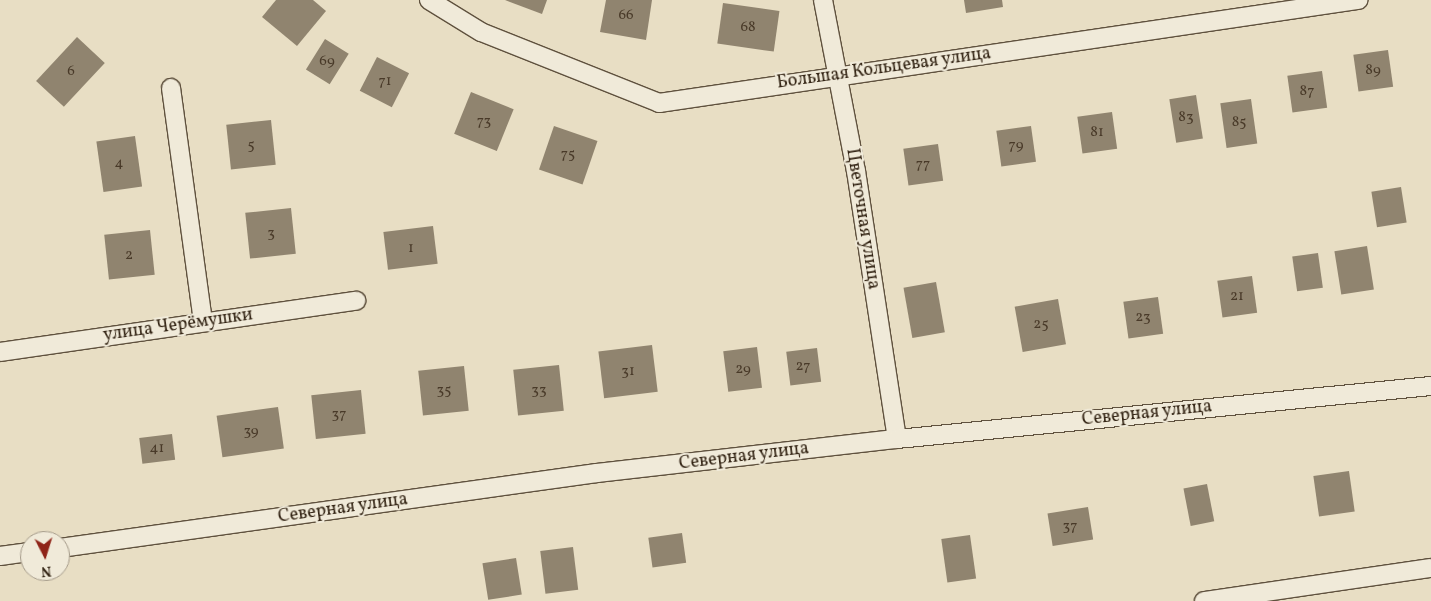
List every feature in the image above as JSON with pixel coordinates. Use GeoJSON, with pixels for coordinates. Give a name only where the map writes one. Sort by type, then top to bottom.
{"type":"FeatureCollection","features":[{"type":"Feature","properties":{"kind":"street","name":"Большая Кольцевая улица"},"geometry":{"type":"LineString","coordinates":[[429,0],[481,32],[659,103],[1358,0]]}},
{"type":"Feature","properties":{"kind":"street","name":"Цветочная улица"},"geometry":{"type":"LineString","coordinates":[[823,0],[836,76],[856,171],[897,439]]}},
{"type":"Feature","properties":{"kind":"street"},"geometry":{"type":"LineString","coordinates":[[171,88],[203,321]]}},
{"type":"Feature","properties":{"kind":"street","name":"улица Черёмушки"},"geometry":{"type":"LineString","coordinates":[[0,352],[203,321],[356,301]]}},
{"type":"Feature","properties":{"kind":"street","name":"Северная улица"},"geometry":{"type":"LineString","coordinates":[[70,547],[597,474],[897,439],[1431,386]]}},
{"type":"Feature","properties":{"kind":"street"},"geometry":{"type":"LineString","coordinates":[[0,556],[20,553]]}},
{"type":"Feature","properties":{"kind":"street"},"geometry":{"type":"LineString","coordinates":[[1204,601],[1431,568]]}},
{"type":"Feature","properties":{"kind":"building"},"geometry":{"type":"Polygon","coordinates":[[[276,0],[313,0],[326,11],[297,46],[262,17],[276,0]]]}},
{"type":"Feature","properties":{"kind":"building"},"geometry":{"type":"Polygon","coordinates":[[[505,0],[547,0],[542,14],[505,0]]]}},
{"type":"Feature","properties":{"kind":"building"},"geometry":{"type":"Polygon","coordinates":[[[606,0],[652,0],[646,40],[600,32],[606,0]]]}},
{"type":"Feature","properties":{"kind":"building"},"geometry":{"type":"Polygon","coordinates":[[[964,0],[1002,0],[1003,7],[966,13],[964,0]]]}},
{"type":"Feature","properties":{"kind":"building"},"geometry":{"type":"Polygon","coordinates":[[[723,3],[779,11],[774,52],[717,44],[723,3]]]}},
{"type":"Feature","properties":{"kind":"building"},"geometry":{"type":"Polygon","coordinates":[[[77,37],[105,63],[64,107],[36,81],[77,37]]]}},
{"type":"Feature","properties":{"kind":"building"},"geometry":{"type":"Polygon","coordinates":[[[325,39],[349,54],[330,84],[306,70],[325,39]]]}},
{"type":"Feature","properties":{"kind":"building"},"geometry":{"type":"Polygon","coordinates":[[[1388,50],[1393,87],[1358,92],[1353,55],[1388,50]]]}},
{"type":"Feature","properties":{"kind":"building"},"geometry":{"type":"Polygon","coordinates":[[[377,57],[409,73],[392,107],[360,91],[377,57]]]}},
{"type":"Feature","properties":{"kind":"building"},"geometry":{"type":"Polygon","coordinates":[[[1322,71],[1327,108],[1292,113],[1287,76],[1322,71]]]}},
{"type":"Feature","properties":{"kind":"building"},"geometry":{"type":"Polygon","coordinates":[[[471,92],[514,109],[497,151],[454,134],[471,92]]]}},
{"type":"Feature","properties":{"kind":"building"},"geometry":{"type":"Polygon","coordinates":[[[1196,95],[1203,138],[1176,143],[1169,99],[1196,95]]]}},
{"type":"Feature","properties":{"kind":"building"},"geometry":{"type":"Polygon","coordinates":[[[1251,99],[1257,144],[1227,148],[1220,103],[1251,99]]]}},
{"type":"Feature","properties":{"kind":"building"},"geometry":{"type":"Polygon","coordinates":[[[1112,112],[1117,149],[1082,154],[1077,117],[1112,112]]]}},
{"type":"Feature","properties":{"kind":"building"},"geometry":{"type":"Polygon","coordinates":[[[271,120],[276,165],[231,169],[226,125],[271,120]]]}},
{"type":"Feature","properties":{"kind":"building"},"geometry":{"type":"Polygon","coordinates":[[[554,126],[597,141],[583,184],[539,169],[554,126]]]}},
{"type":"Feature","properties":{"kind":"building"},"geometry":{"type":"Polygon","coordinates":[[[1031,126],[1036,162],[1001,167],[996,131],[1031,126]]]}},
{"type":"Feature","properties":{"kind":"building"},"geometry":{"type":"Polygon","coordinates":[[[135,136],[142,187],[103,192],[96,141],[135,136]]]}},
{"type":"Feature","properties":{"kind":"building"},"geometry":{"type":"Polygon","coordinates":[[[938,144],[943,181],[908,186],[903,149],[938,144]]]}},
{"type":"Feature","properties":{"kind":"building"},"geometry":{"type":"Polygon","coordinates":[[[1401,187],[1407,223],[1377,227],[1371,192],[1401,187]]]}},
{"type":"Feature","properties":{"kind":"building"},"geometry":{"type":"Polygon","coordinates":[[[291,208],[296,254],[250,259],[245,213],[291,208]]]}},
{"type":"Feature","properties":{"kind":"building"},"geometry":{"type":"Polygon","coordinates":[[[433,226],[438,264],[388,270],[383,232],[433,226]]]}},
{"type":"Feature","properties":{"kind":"building"},"geometry":{"type":"Polygon","coordinates":[[[150,230],[155,275],[109,280],[104,235],[150,230]]]}},
{"type":"Feature","properties":{"kind":"building"},"geometry":{"type":"Polygon","coordinates":[[[1367,246],[1374,289],[1341,295],[1334,251],[1367,246]]]}},
{"type":"Feature","properties":{"kind":"building"},"geometry":{"type":"Polygon","coordinates":[[[1318,253],[1323,288],[1297,291],[1292,257],[1318,253]]]}},
{"type":"Feature","properties":{"kind":"building"},"geometry":{"type":"Polygon","coordinates":[[[1252,276],[1257,313],[1222,318],[1217,281],[1252,276]]]}},
{"type":"Feature","properties":{"kind":"building"},"geometry":{"type":"Polygon","coordinates":[[[936,282],[945,332],[912,338],[904,288],[936,282]]]}},
{"type":"Feature","properties":{"kind":"building"},"geometry":{"type":"Polygon","coordinates":[[[1158,297],[1163,334],[1128,339],[1123,302],[1158,297]]]}},
{"type":"Feature","properties":{"kind":"building"},"geometry":{"type":"Polygon","coordinates":[[[1058,299],[1066,344],[1023,352],[1015,307],[1058,299]]]}},
{"type":"Feature","properties":{"kind":"building"},"geometry":{"type":"Polygon","coordinates":[[[652,345],[658,392],[604,398],[598,352],[652,345]]]}},
{"type":"Feature","properties":{"kind":"building"},"geometry":{"type":"Polygon","coordinates":[[[757,347],[762,388],[728,392],[723,351],[757,347]]]}},
{"type":"Feature","properties":{"kind":"building"},"geometry":{"type":"Polygon","coordinates":[[[817,348],[821,382],[790,386],[786,352],[817,348]]]}},
{"type":"Feature","properties":{"kind":"building"},"geometry":{"type":"Polygon","coordinates":[[[559,365],[564,411],[518,416],[513,370],[559,365]]]}},
{"type":"Feature","properties":{"kind":"building"},"geometry":{"type":"Polygon","coordinates":[[[464,366],[469,411],[423,416],[418,371],[464,366]]]}},
{"type":"Feature","properties":{"kind":"building"},"geometry":{"type":"Polygon","coordinates":[[[361,390],[366,434],[316,439],[311,395],[361,390]]]}},
{"type":"Feature","properties":{"kind":"building"},"geometry":{"type":"Polygon","coordinates":[[[278,407],[284,449],[222,457],[217,416],[278,407]]]}},
{"type":"Feature","properties":{"kind":"building"},"geometry":{"type":"Polygon","coordinates":[[[172,434],[175,460],[142,464],[139,438],[172,434]]]}},
{"type":"Feature","properties":{"kind":"building"},"geometry":{"type":"Polygon","coordinates":[[[1349,471],[1355,512],[1319,517],[1313,476],[1349,471]]]}},
{"type":"Feature","properties":{"kind":"building"},"geometry":{"type":"Polygon","coordinates":[[[1207,484],[1214,521],[1191,526],[1183,489],[1207,484]]]}},
{"type":"Feature","properties":{"kind":"building"},"geometry":{"type":"Polygon","coordinates":[[[1088,507],[1093,540],[1053,546],[1048,513],[1088,507]]]}},
{"type":"Feature","properties":{"kind":"building"},"geometry":{"type":"Polygon","coordinates":[[[682,533],[686,563],[653,567],[648,538],[682,533]]]}},
{"type":"Feature","properties":{"kind":"building"},"geometry":{"type":"Polygon","coordinates":[[[970,535],[976,579],[947,583],[941,539],[970,535]]]}},
{"type":"Feature","properties":{"kind":"building"},"geometry":{"type":"Polygon","coordinates":[[[573,547],[578,590],[545,594],[540,551],[573,547]]]}},
{"type":"Feature","properties":{"kind":"building"},"geometry":{"type":"Polygon","coordinates":[[[516,558],[522,595],[488,600],[482,563],[516,558]]]}}]}
